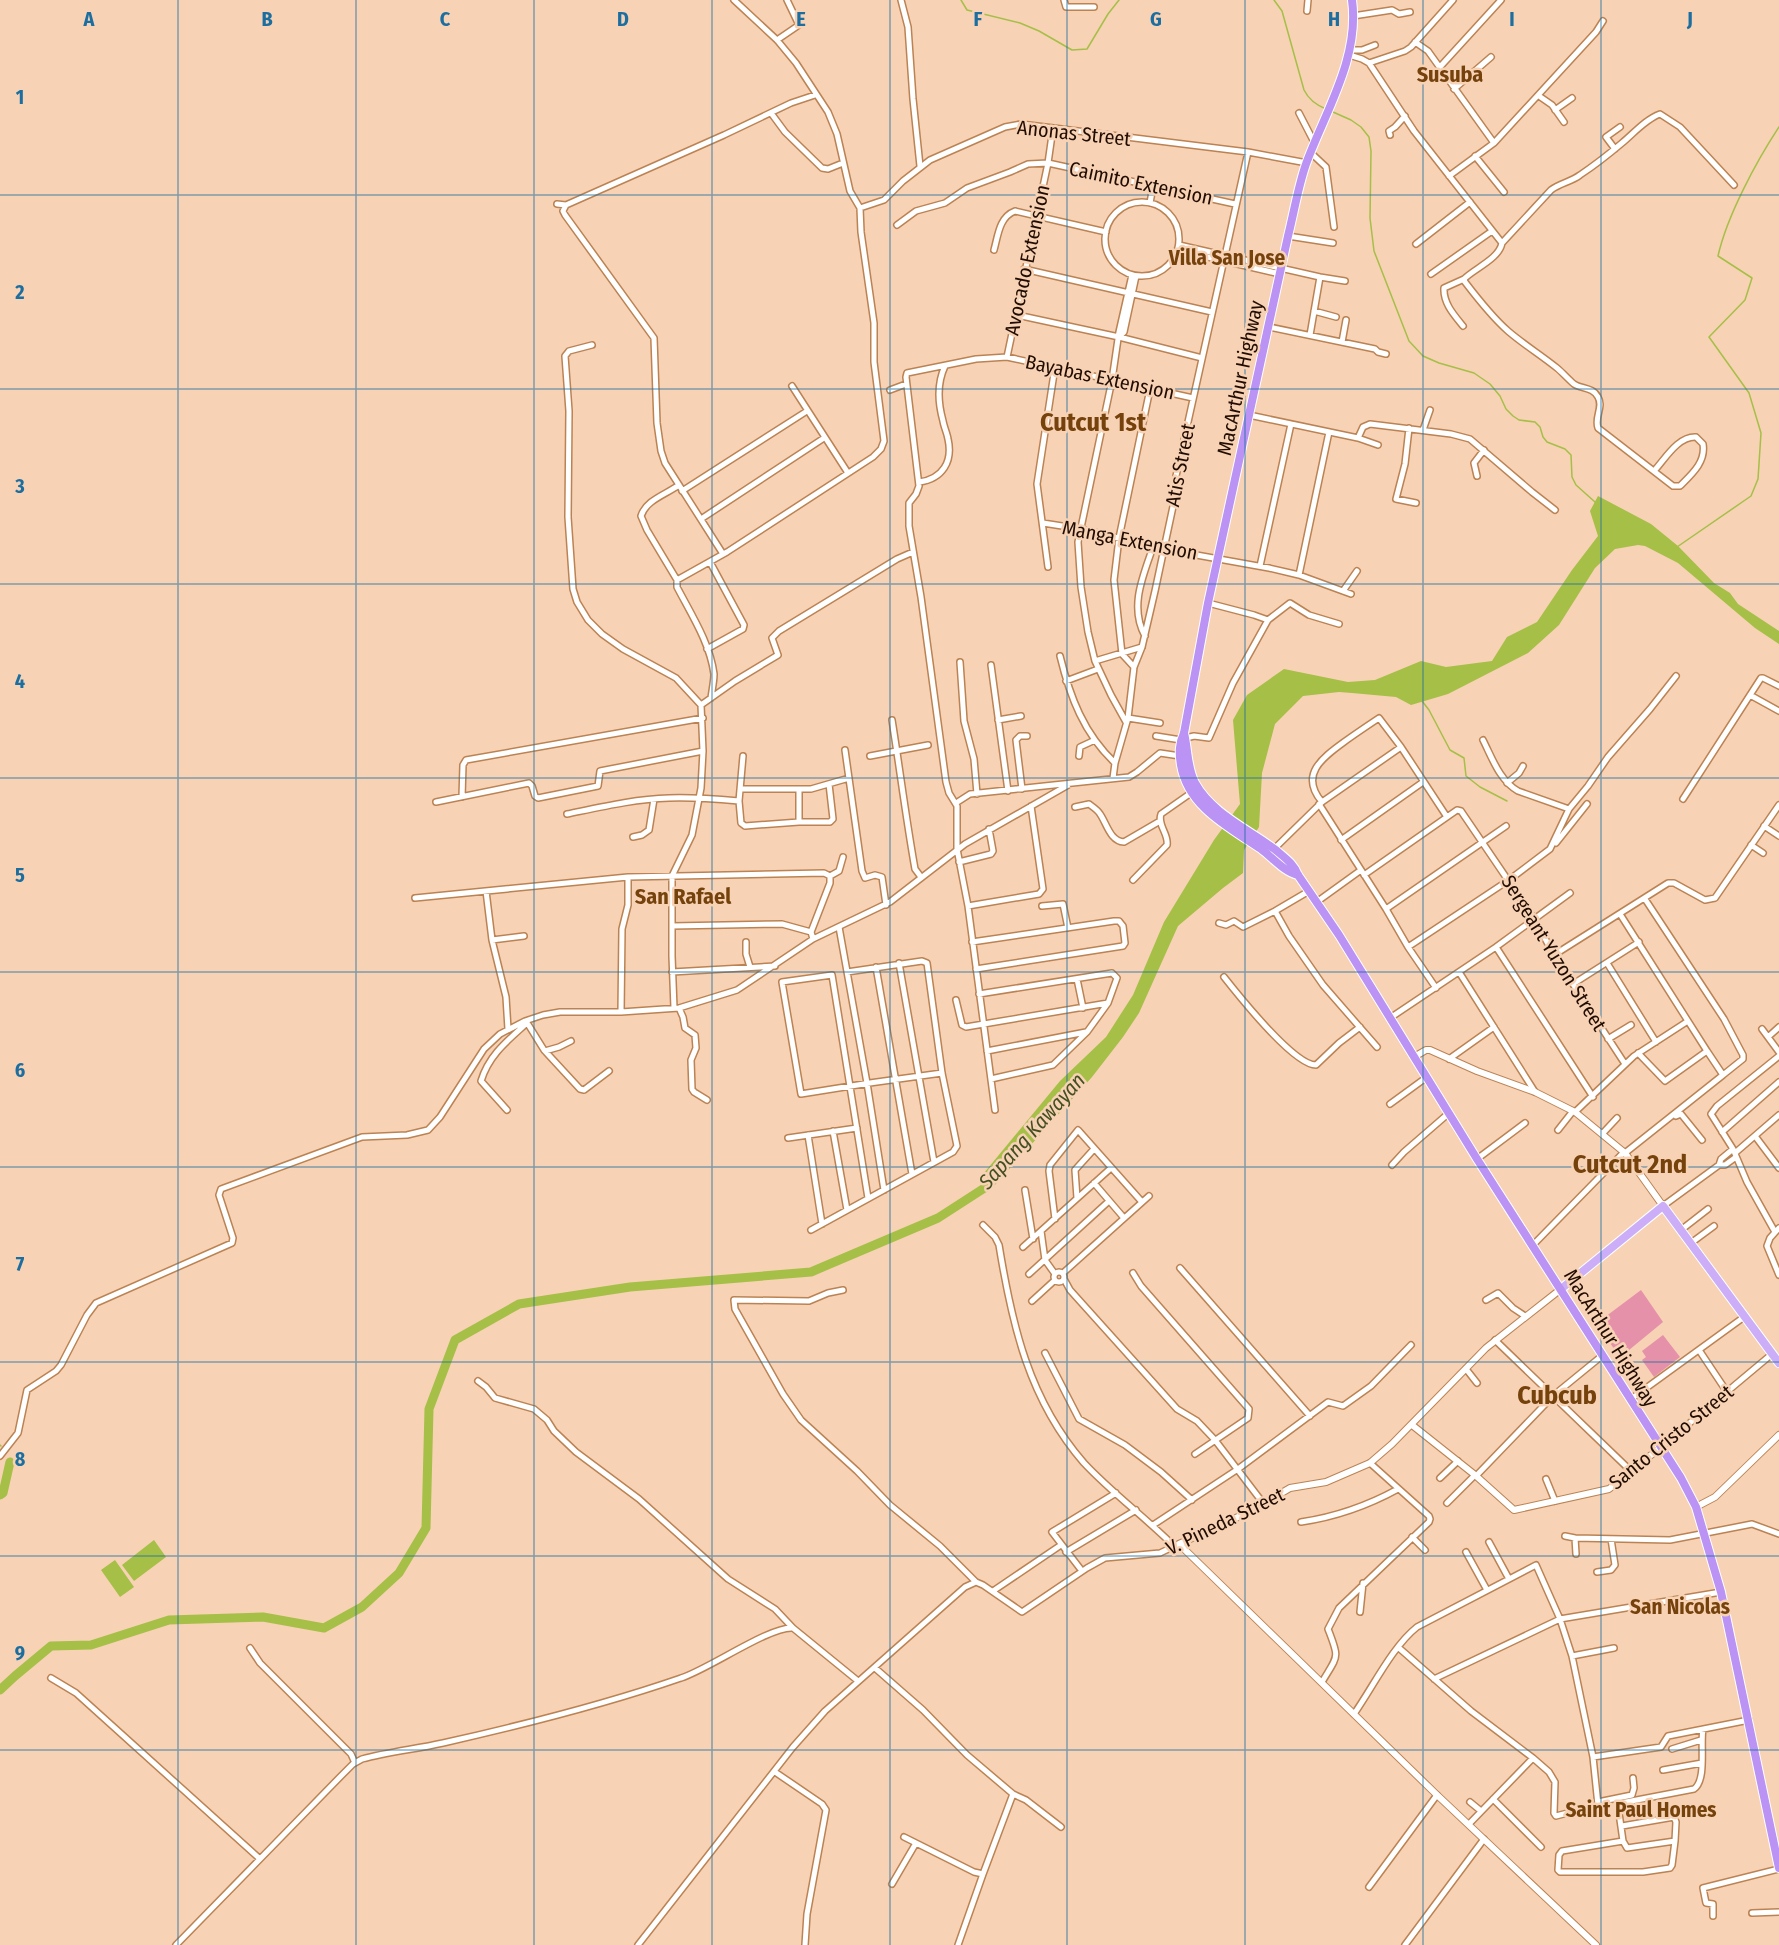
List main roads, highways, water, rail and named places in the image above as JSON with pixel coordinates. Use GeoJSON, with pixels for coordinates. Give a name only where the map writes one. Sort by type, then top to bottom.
{"type":"FeatureCollection","features":[{"type":"Feature","properties":{"kind":"highway","name":"MacArthur Highway"},"geometry":{"type":"LineString","coordinates":[[1352,0],[1353,16],[1349,52],[1307,162],[1288,236],[1208,603],[1180,756],[1182,770],[1191,793],[1211,810],[1296,868],[1477,1159],[1681,1478],[1696,1508],[1721,1592],[1779,1868]]}},
{"type":"Feature","properties":{"kind":"highway","name":"MacArthur Highway"},"geometry":{"type":"LineString","coordinates":[[1184,737],[1189,767],[1195,783],[1211,810]]}},
{"type":"Feature","properties":{"kind":"main road","name":"V. Pineda Street"},"geometry":{"type":"LineString","coordinates":[[1561,1289],[1663,1206],[1779,1363]]}},
{"type":"Feature","properties":{"kind":"water"},"geometry":{"type":"Polygon","coordinates":[[[1598,496],[1651,524],[1678,546],[1714,583],[1730,593],[1738,604],[1779,631],[1779,644],[1755,628],[1678,563],[1645,546],[1638,545],[1615,549],[1595,568],[1559,625],[1528,653],[1448,694],[1411,705],[1396,697],[1352,693],[1303,696],[1275,724],[1262,773],[1259,827],[1244,850],[1243,873],[1178,926],[1139,1013],[1123,1037],[1092,1077],[994,1186],[984,1173],[1060,1081],[1106,1037],[1133,995],[1164,922],[1214,840],[1240,804],[1233,720],[1247,695],[1284,669],[1348,682],[1375,680],[1421,661],[1446,667],[1492,661],[1507,637],[1537,622],[1598,536],[1590,511],[1598,496]]]}},
{"type":"Feature","properties":{"kind":"water"},"geometry":{"type":"Polygon","coordinates":[[[154,1540],[166,1557],[134,1581],[122,1565],[154,1540]]]}},
{"type":"Feature","properties":{"kind":"water"},"geometry":{"type":"Polygon","coordinates":[[[115,1560],[134,1587],[120,1597],[101,1570],[115,1560]]]}},
{"type":"Feature","properties":{"kind":"waterway"},"geometry":{"type":"LineString","coordinates":[[961,0],[967,10],[1020,23],[1072,50],[1087,49],[1119,0]]}},
{"type":"Feature","properties":{"kind":"waterway"},"geometry":{"type":"LineString","coordinates":[[1274,0],[1282,11],[1304,90],[1313,102],[1326,109]]}},
{"type":"Feature","properties":{"kind":"waterway"},"geometry":{"type":"LineString","coordinates":[[1333,112],[1351,120],[1369,137],[1371,151],[1370,218],[1374,251],[1409,341],[1423,356],[1474,373],[1490,384],[1513,416],[1519,420],[1535,422],[1547,442],[1565,449],[1571,455],[1572,477],[1576,485],[1595,502]]}},
{"type":"Feature","properties":{"kind":"waterway"},"geometry":{"type":"LineString","coordinates":[[1677,547],[1751,496],[1758,479],[1761,433],[1749,393],[1709,337],[1745,300],[1752,278],[1718,256],[1728,224],[1743,190],[1779,127]]}},
{"type":"Feature","properties":{"kind":"waterway"},"geometry":{"type":"LineString","coordinates":[[1422,701],[1450,750],[1464,758],[1466,776],[1480,787],[1507,801]]}},
{"type":"Feature","properties":{"kind":"waterway","name":"Sapang Kawayan"},"geometry":{"type":"LineString","coordinates":[[0,1690],[51,1646],[91,1645],[169,1620],[263,1617],[324,1628],[362,1607],[399,1573],[426,1528],[429,1409],[455,1340],[519,1304],[630,1287],[811,1272],[938,1218],[986,1187],[998,1173]]}},
{"type":"Feature","properties":{"kind":"waterway"},"geometry":{"type":"LineString","coordinates":[[0,1495],[3,1493],[10,1462]]}},
{"type":"Feature","properties":{"kind":"district","name":"Susuba"},"geometry":{"type":"Point","coordinates":[1450,74]}},
{"type":"Feature","properties":{"kind":"district","name":"Villa San Jose"},"geometry":{"type":"Point","coordinates":[1227,258]}},
{"type":"Feature","properties":{"kind":"district","name":"Cutcut 1st"},"geometry":{"type":"Point","coordinates":[1093,422]}},
{"type":"Feature","properties":{"kind":"district","name":"San Rafael"},"geometry":{"type":"Point","coordinates":[683,896]}},
{"type":"Feature","properties":{"kind":"district","name":"Cutcut 2nd"},"geometry":{"type":"Point","coordinates":[1630,1164]}},
{"type":"Feature","properties":{"kind":"district","name":"Cubcub"},"geometry":{"type":"Point","coordinates":[1557,1395]}},
{"type":"Feature","properties":{"kind":"district","name":"San Nicolas"},"geometry":{"type":"Point","coordinates":[1680,1607]}},
{"type":"Feature","properties":{"kind":"district","name":"Saint Paul Homes"},"geometry":{"type":"Point","coordinates":[1641,1810]}}]}
